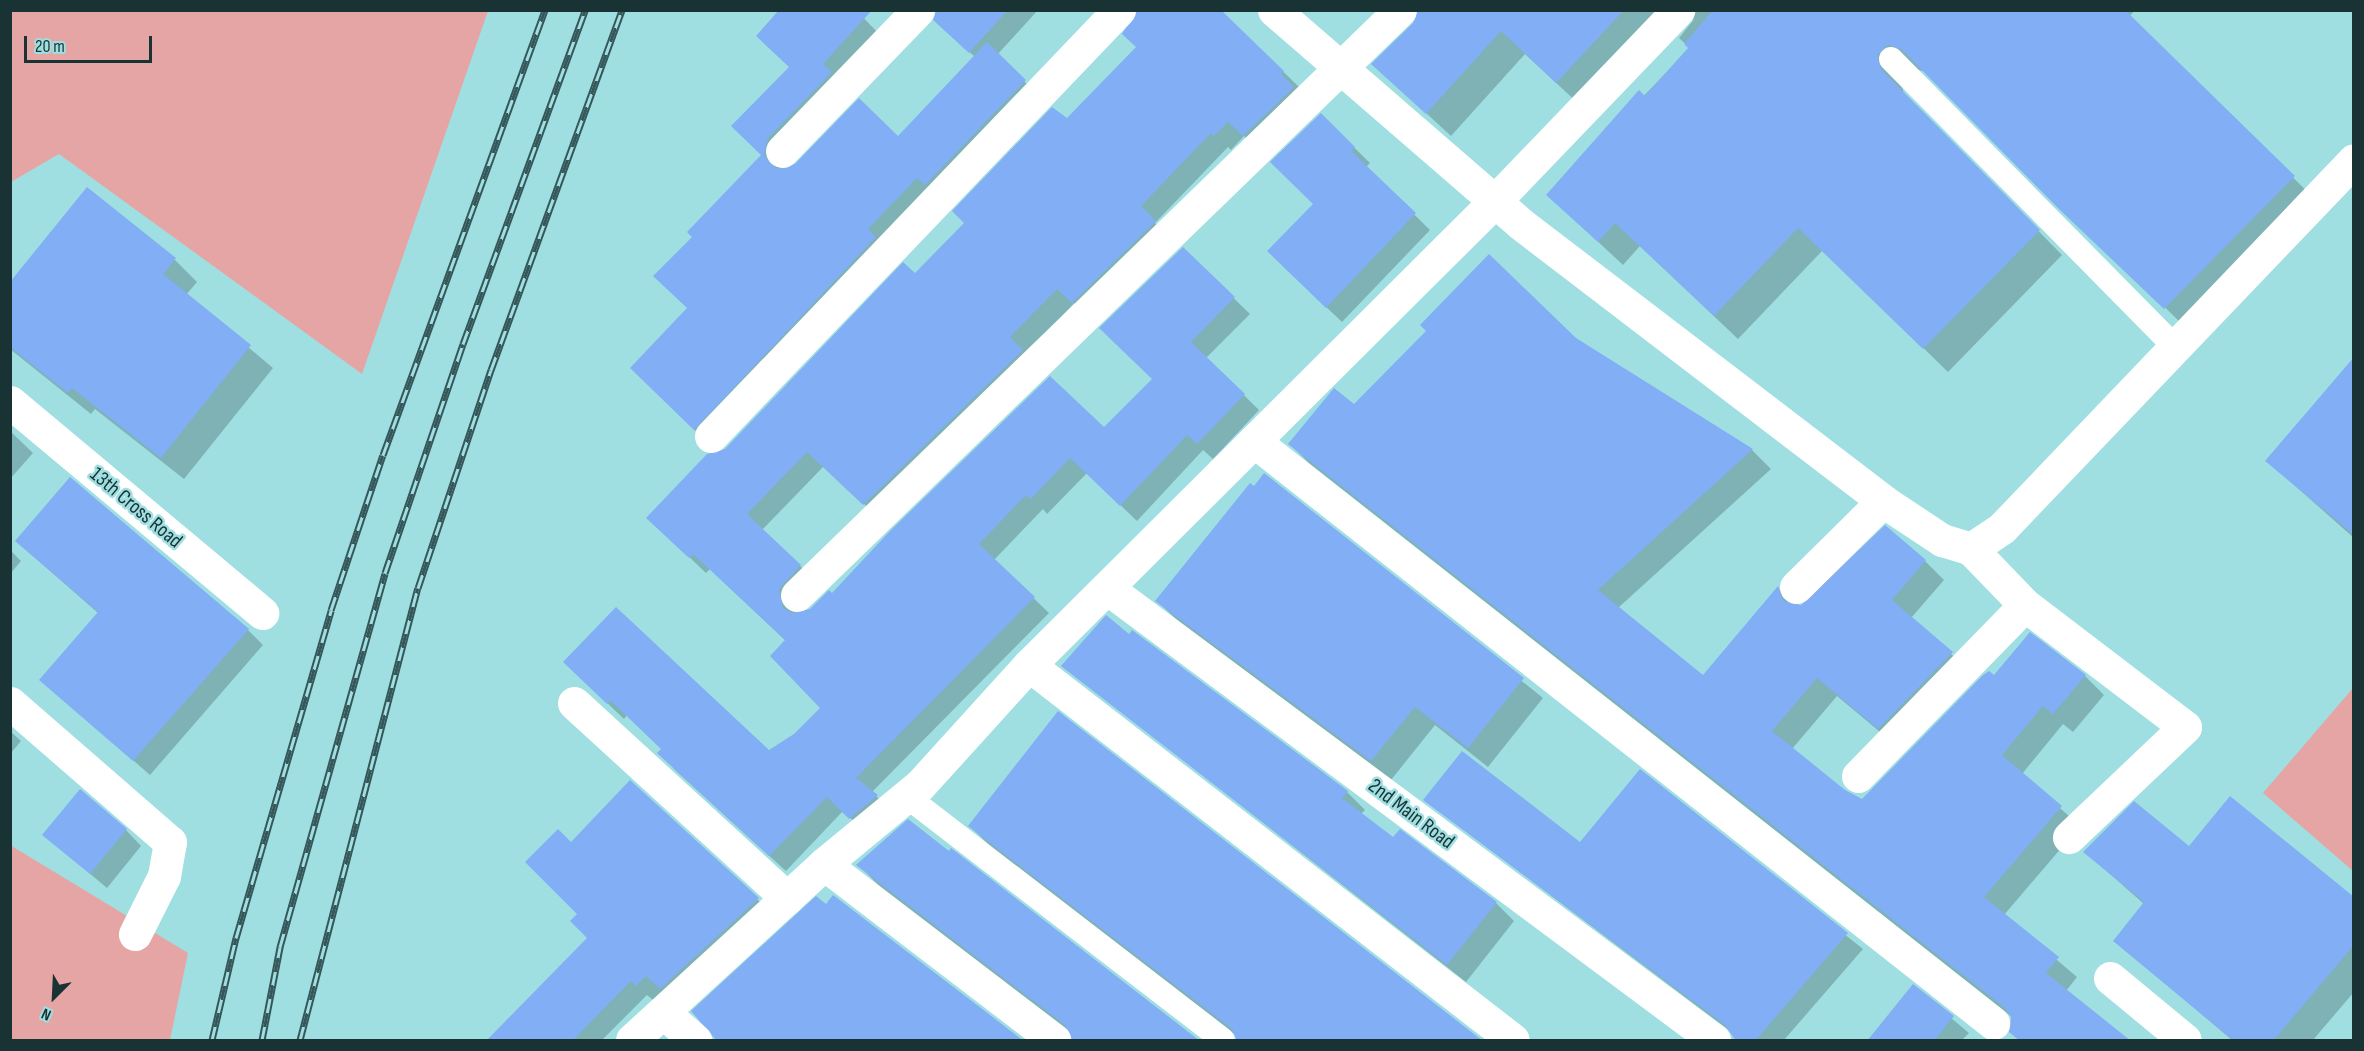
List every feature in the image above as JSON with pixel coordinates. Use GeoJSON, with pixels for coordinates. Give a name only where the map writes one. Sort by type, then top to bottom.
{"type":"FeatureCollection","features":[{"type":"Feature","properties":{"kind":"street"},"geometry":{"type":"LineString","coordinates":[[782,151],[918,10]]}},
{"type":"Feature","properties":{"kind":"street"},"geometry":{"type":"LineString","coordinates":[[711,436],[1119,10]]}},
{"type":"Feature","properties":{"kind":"street"},"geometry":{"type":"LineString","coordinates":[[1274,10],[1496,201],[1883,501],[1942,540],[1971,549],[2025,605],[2185,727],[2069,837]]}},
{"type":"Feature","properties":{"kind":"street"},"geometry":{"type":"LineString","coordinates":[[796,595],[1400,10]]}},
{"type":"Feature","properties":{"kind":"street"},"geometry":{"type":"LineString","coordinates":[[632,1041],[787,897],[920,784],[1029,665],[1496,201],[1678,10]]}},
{"type":"Feature","properties":{"kind":"street"},"geometry":{"type":"LineString","coordinates":[[1971,549],[2002,528],[2177,349],[2354,160]]}},
{"type":"Feature","properties":{"kind":"street","name":"13th Cross Road"},"geometry":{"type":"LineString","coordinates":[[10,402],[262,613]]}},
{"type":"Feature","properties":{"kind":"street"},"geometry":{"type":"LineString","coordinates":[[1254,441],[1993,1023]]}},
{"type":"Feature","properties":{"kind":"street"},"geometry":{"type":"LineString","coordinates":[[1796,587],[1883,501]]}},
{"type":"Feature","properties":{"kind":"street","name":"2nd Main Road"},"geometry":{"type":"LineString","coordinates":[[1107,588],[1714,1041]]}},
{"type":"Feature","properties":{"kind":"street"},"geometry":{"type":"LineString","coordinates":[[1858,776],[2025,605]]}},
{"type":"Feature","properties":{"kind":"street"},"geometry":{"type":"LineString","coordinates":[[1029,665],[1513,1041]]}},
{"type":"Feature","properties":{"kind":"street"},"geometry":{"type":"LineString","coordinates":[[10,703],[170,842],[164,876],[135,934]]}},
{"type":"Feature","properties":{"kind":"street"},"geometry":{"type":"LineString","coordinates":[[574,703],[787,897]]}},
{"type":"Feature","properties":{"kind":"street"},"geometry":{"type":"LineString","coordinates":[[824,864],[1054,1041]]}},
{"type":"Feature","properties":{"kind":"street"},"geometry":{"type":"LineString","coordinates":[[2110,978],[2186,1041]]}},
{"type":"Feature","properties":{"kind":"street"},"geometry":{"type":"LineString","coordinates":[[663,1012],[694,1041]]}},
{"type":"Feature","properties":{"kind":"lane"},"geometry":{"type":"LineString","coordinates":[[1891,59],[2177,349]]}},
{"type":"Feature","properties":{"kind":"lane"},"geometry":{"type":"LineString","coordinates":[[905,795],[1223,1041]]}},
{"type":"Feature","properties":{"kind":"shaded area"},"geometry":{"type":"Polygon","coordinates":[[[11,10],[488,11],[362,374],[59,154],[11,182],[11,10]]]}},
{"type":"Feature","properties":{"kind":"shaded area"},"geometry":{"type":"Polygon","coordinates":[[[2353,688],[2353,871],[2263,793],[2353,688]]]}},
{"type":"Feature","properties":{"kind":"shaded area"},"geometry":{"type":"Polygon","coordinates":[[[10,845],[188,953],[170,1040],[11,1040],[10,845]]]}},
{"type":"Feature","properties":{"kind":"building"},"geometry":{"type":"Polygon","coordinates":[[[779,10],[872,10],[823,64],[832,72],[768,138],[764,156],[777,169],[795,164],[859,98],[898,136],[987,42],[1026,80],[925,185],[917,178],[868,229],[876,237],[694,430],[630,368],[687,308],[653,276],[692,237],[687,232],[761,155],[731,126],[789,67],[756,36],[779,10]]]}},
{"type":"Feature","properties":{"kind":"building"},"geometry":{"type":"Polygon","coordinates":[[[936,10],[1008,10],[969,53],[933,20],[936,10]]]}},
{"type":"Feature","properties":{"kind":"building"},"geometry":{"type":"Polygon","coordinates":[[[1137,10],[1221,10],[1284,71],[1281,74],[1294,87],[1243,136],[1228,122],[1214,136],[1211,133],[1141,206],[1156,221],[1072,303],[1057,289],[1010,337],[1023,350],[863,505],[807,452],[747,514],[801,565],[779,589],[783,608],[792,613],[810,609],[829,590],[832,593],[890,531],[1050,376],[1104,427],[1152,379],[1099,328],[1183,247],[1235,297],[1191,342],[1245,394],[1197,444],[1187,435],[1120,506],[1070,458],[1031,499],[1026,495],[979,544],[1035,597],[856,778],[878,795],[849,819],[827,797],[769,856],[657,753],[661,749],[611,701],[607,704],[563,662],[616,607],[769,750],[794,734],[820,708],[770,656],[785,640],[693,554],[689,558],[646,518],[707,454],[725,449],[903,262],[915,273],[964,223],[952,211],[1052,107],[1067,118],[1136,47],[1122,34],[1137,10]]]}},
{"type":"Feature","properties":{"kind":"building"},"geometry":{"type":"Polygon","coordinates":[[[1418,10],[1624,10],[1556,83],[1501,31],[1426,114],[1371,64],[1413,23],[1418,10]]]}},
{"type":"Feature","properties":{"kind":"building"},"geometry":{"type":"Polygon","coordinates":[[[1713,10],[2125,10],[2295,176],[2164,309],[2060,210],[1901,49],[1888,45],[1877,55],[1881,69],[2040,230],[1923,349],[1798,228],[1714,316],[1615,223],[1598,242],[1546,195],[1639,90],[1645,96],[1688,48],[1684,44],[1713,10]]]}},
{"type":"Feature","properties":{"kind":"building"},"geometry":{"type":"Polygon","coordinates":[[[1321,113],[1355,147],[1351,151],[1416,213],[1326,308],[1267,251],[1313,204],[1270,162],[1321,113]]]}},
{"type":"Feature","properties":{"kind":"building"},"geometry":{"type":"Polygon","coordinates":[[[87,187],[176,258],[163,274],[251,345],[161,458],[72,388],[68,393],[10,347],[10,282],[87,187]]]}},
{"type":"Feature","properties":{"kind":"building"},"geometry":{"type":"Polygon","coordinates":[[[1489,254],[1576,338],[1753,449],[1598,590],[1703,675],[1778,586],[1783,601],[1801,605],[1885,525],[1926,560],[1892,600],[1953,652],[1878,729],[1817,678],[1772,731],[1845,790],[1862,799],[1982,676],[1989,671],[1994,675],[2030,632],[2086,675],[2053,714],[2043,706],[2002,755],[2062,806],[1984,897],[2059,957],[2046,973],[2131,1041],[2020,1041],[2009,1032],[2011,1017],[2005,1008],[1288,444],[1334,388],[1354,404],[1426,331],[1420,325],[1489,254]]]}},
{"type":"Feature","properties":{"kind":"building"},"geometry":{"type":"Polygon","coordinates":[[[2354,357],[2354,535],[2265,461],[2354,357]]]}},
{"type":"Feature","properties":{"kind":"building"},"geometry":{"type":"Polygon","coordinates":[[[1264,473],[1524,678],[1468,748],[1415,707],[1371,761],[1155,601],[1250,483],[1254,486],[1264,473]]]}},
{"type":"Feature","properties":{"kind":"building"},"geometry":{"type":"Polygon","coordinates":[[[70,477],[249,629],[133,761],[39,680],[98,612],[15,541],[70,477]]]}},
{"type":"Feature","properties":{"kind":"building"},"geometry":{"type":"Polygon","coordinates":[[[1106,615],[1129,634],[1132,630],[1348,791],[1342,798],[1393,837],[1400,829],[1497,902],[1447,965],[1061,666],[1106,615]]]}},
{"type":"Feature","properties":{"kind":"building"},"geometry":{"type":"Polygon","coordinates":[[[1058,711],[1483,1041],[1237,1041],[1232,1029],[968,826],[1058,711]]]}},
{"type":"Feature","properties":{"kind":"building"},"geometry":{"type":"Polygon","coordinates":[[[1462,751],[1580,842],[1640,769],[1848,933],[1755,1041],[1736,1041],[1725,1025],[1423,800],[1462,751]]]}},
{"type":"Feature","properties":{"kind":"building"},"geometry":{"type":"Polygon","coordinates":[[[630,780],[759,898],[660,989],[646,976],[636,986],[631,981],[572,1041],[486,1041],[587,938],[570,921],[577,914],[525,862],[558,829],[571,842],[630,780]]]}},
{"type":"Feature","properties":{"kind":"building"},"geometry":{"type":"Polygon","coordinates":[[[80,789],[127,829],[90,874],[42,835],[80,789]]]}},
{"type":"Feature","properties":{"kind":"building"},"geometry":{"type":"Polygon","coordinates":[[[2230,796],[2354,897],[2354,945],[2273,1041],[2234,1041],[2113,941],[2144,902],[2083,852],[2134,801],[2189,846],[2230,796]]]}},
{"type":"Feature","properties":{"kind":"building"},"geometry":{"type":"Polygon","coordinates":[[[908,819],[949,851],[951,848],[1200,1041],[1072,1041],[1065,1025],[856,865],[908,819]]]}},
{"type":"Feature","properties":{"kind":"building"},"geometry":{"type":"Polygon","coordinates":[[[833,895],[1024,1041],[717,1041],[691,1011],[816,896],[826,904],[833,895]]]}},
{"type":"Feature","properties":{"kind":"building"},"geometry":{"type":"Polygon","coordinates":[[[1913,984],[1954,1016],[1934,1041],[1867,1041],[1913,984]]]}},
{"type":"Feature","properties":{"kind":"railway"},"geometry":{"type":"LineString","coordinates":[[212,1040],[236,938],[331,610],[383,455],[545,10]]}},
{"type":"Feature","properties":{"kind":"railway"},"geometry":{"type":"LineString","coordinates":[[262,1040],[280,947],[385,573],[463,344],[585,10]]}},
{"type":"Feature","properties":{"kind":"railway"},"geometry":{"type":"LineString","coordinates":[[300,1040],[418,588],[491,370],[622,10]]}}]}
